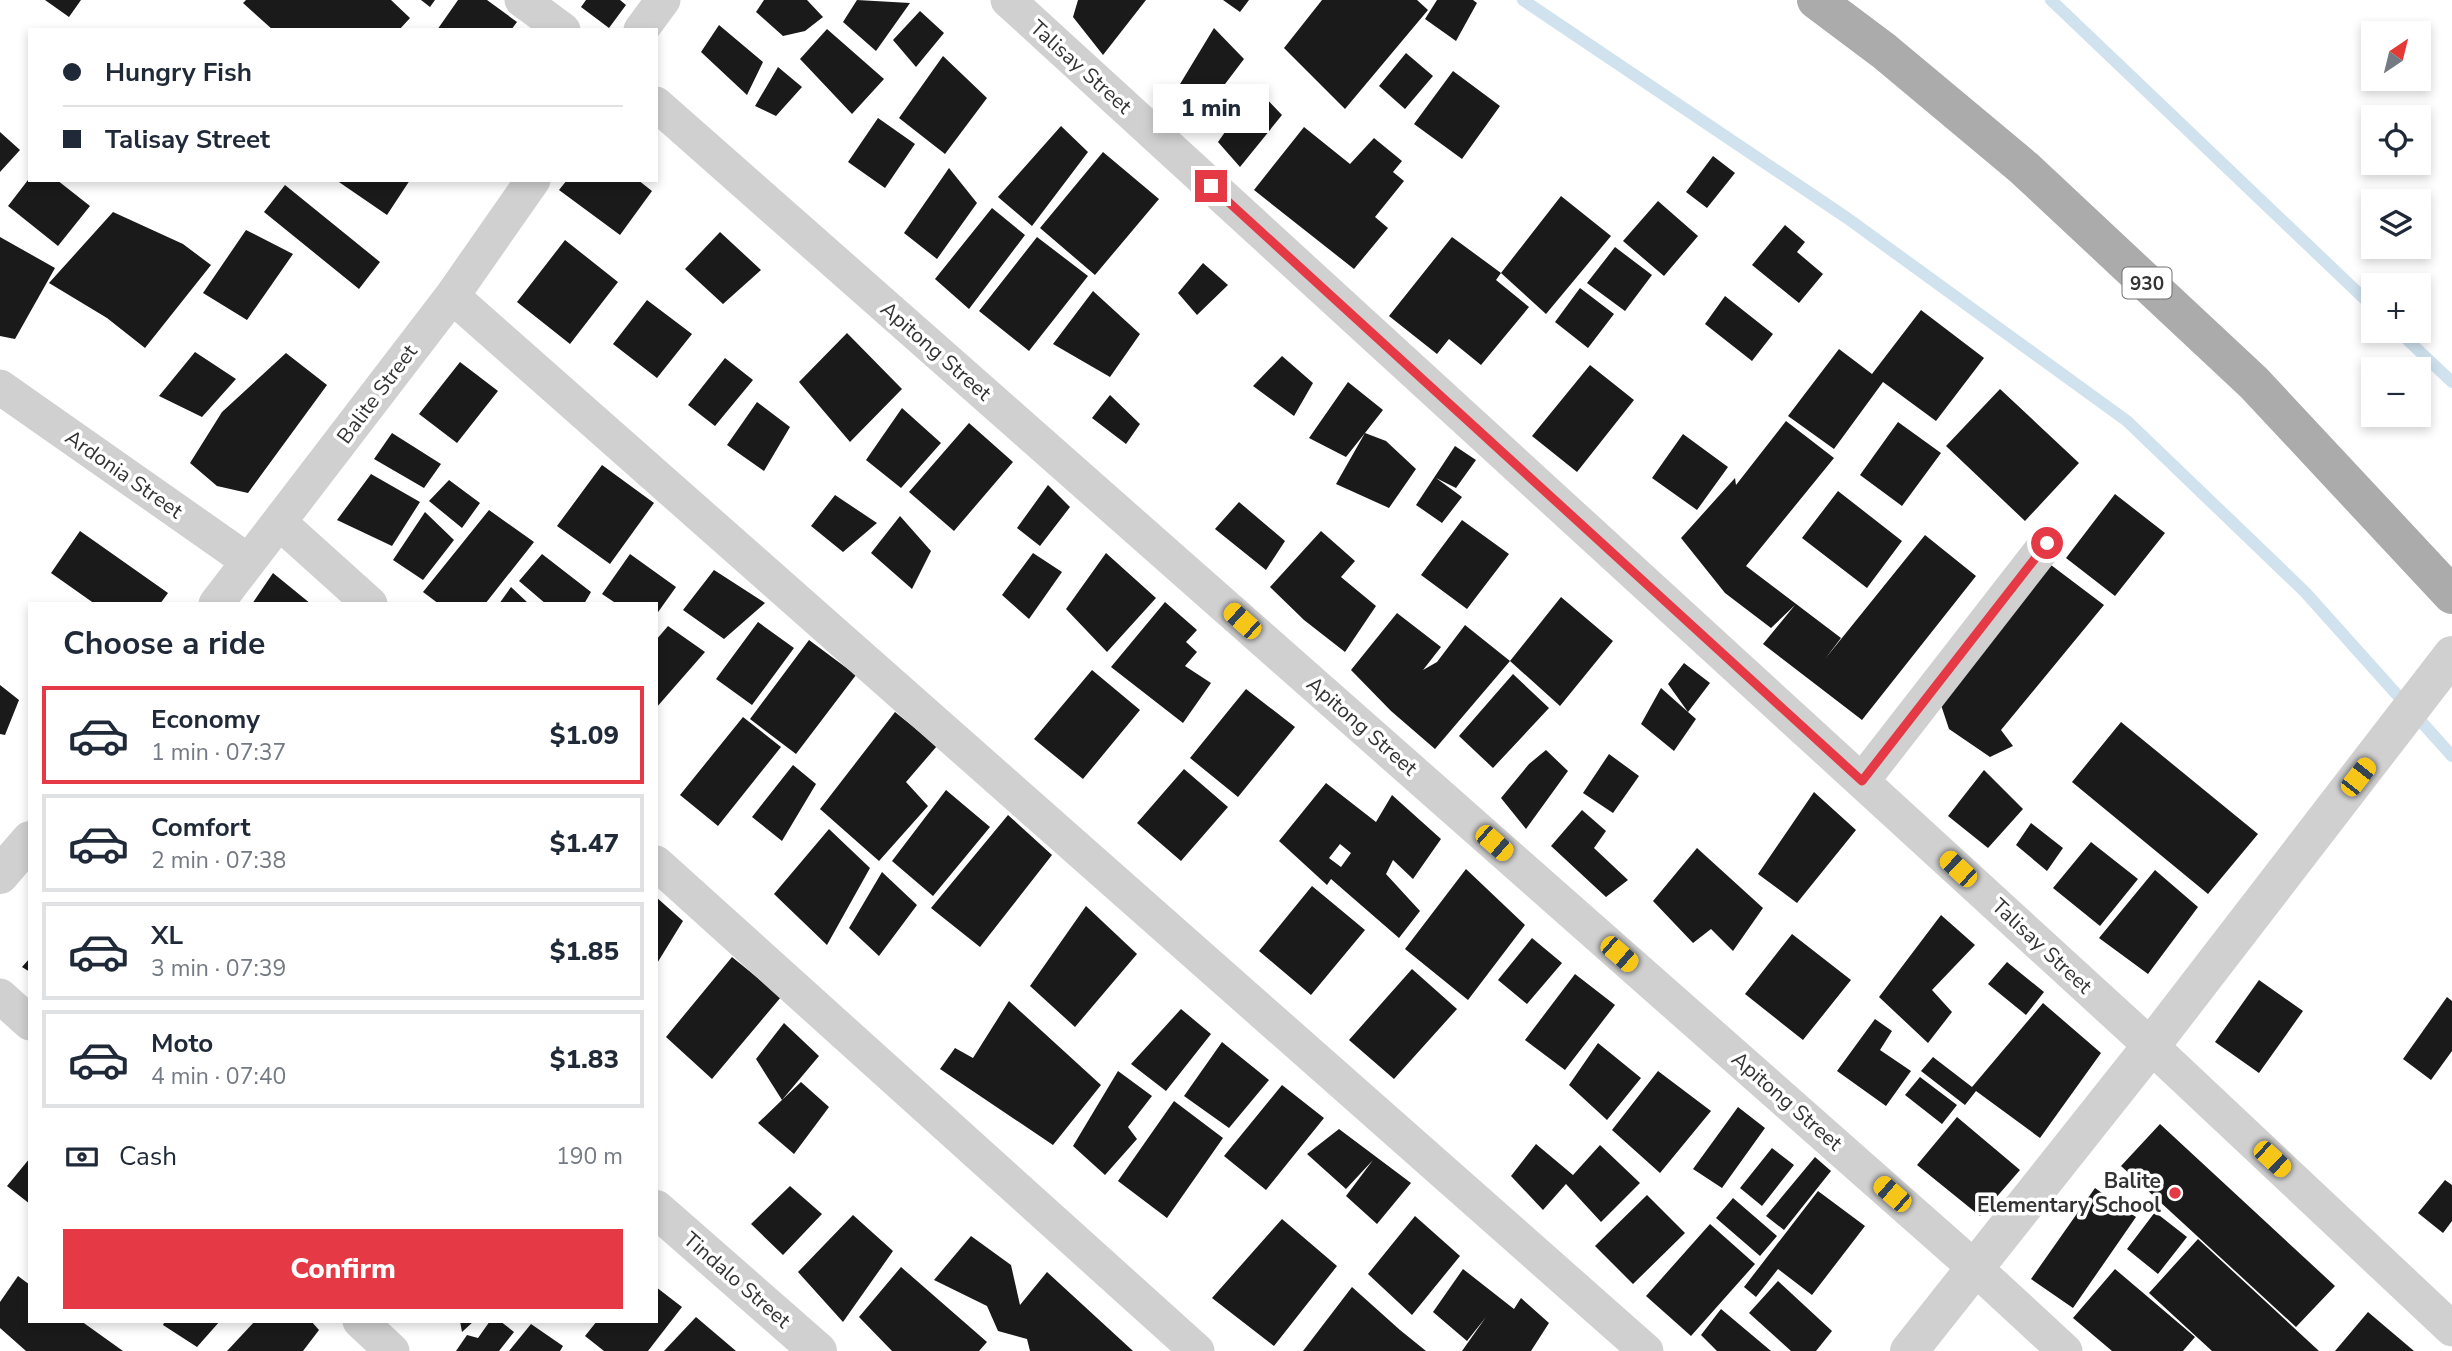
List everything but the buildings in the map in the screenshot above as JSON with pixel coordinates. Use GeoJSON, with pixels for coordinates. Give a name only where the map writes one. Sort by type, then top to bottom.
{"type":"FeatureCollection","features":[{"type":"Feature","properties":{"kind":"main road","name":"930"},"geometry":{"type":"LineString","coordinates":[[1816,0],[1884,51],[2024,168],[2254,383],[2452,595]]}},
{"type":"Feature","properties":{"kind":"street"},"geometry":{"type":"LineString","coordinates":[[522,0],[560,28]]}},
{"type":"Feature","properties":{"kind":"street"},"geometry":{"type":"LineString","coordinates":[[642,28],[663,0]]}},
{"type":"Feature","properties":{"kind":"street","name":"Talisay Street"},"geometry":{"type":"LineString","coordinates":[[1008,0],[2151,1046],[2452,1329]]}},
{"type":"Feature","properties":{"kind":"street","name":"Apitong Street"},"geometry":{"type":"LineString","coordinates":[[658,106],[1975,1268],[2065,1351]]}},
{"type":"Feature","properties":{"kind":"street","name":"Balite Street"},"geometry":{"type":"LineString","coordinates":[[217,602],[452,296],[532,182]]}},
{"type":"Feature","properties":{"kind":"street"},"geometry":{"type":"LineString","coordinates":[[452,296],[1646,1351]]}},
{"type":"Feature","properties":{"kind":"street","name":"Ardonia Street"},"geometry":{"type":"LineString","coordinates":[[0,387],[248,561]]}},
{"type":"Feature","properties":{"kind":"street"},"geometry":{"type":"LineString","coordinates":[[280,523],[368,602]]}},
{"type":"Feature","properties":{"kind":"street"},"geometry":{"type":"LineString","coordinates":[[1862,781],[2047,543]]}},
{"type":"Feature","properties":{"kind":"street"},"geometry":{"type":"LineString","coordinates":[[1909,1351],[2151,1046],[2452,655]]}},
{"type":"Feature","properties":{"kind":"street"},"geometry":{"type":"LineString","coordinates":[[0,875],[28,842]]}},
{"type":"Feature","properties":{"kind":"street"},"geometry":{"type":"LineString","coordinates":[[658,865],[1197,1351]]}},
{"type":"Feature","properties":{"kind":"street"},"geometry":{"type":"LineString","coordinates":[[0,996],[28,1021]]}},
{"type":"Feature","properties":{"kind":"street","name":"Tindalo Street"},"geometry":{"type":"LineString","coordinates":[[658,1211],[818,1351]]}},
{"type":"Feature","properties":{"kind":"street"},"geometry":{"type":"LineString","coordinates":[[361,1323],[392,1351]]}},
{"type":"Feature","properties":{"kind":"waterway"},"geometry":{"type":"LineString","coordinates":[[1523,0],[1847,218],[2127,421],[2305,592],[2452,756]]}},
{"type":"Feature","properties":{"kind":"waterway"},"geometry":{"type":"LineString","coordinates":[[2051,0],[2361,296]]}},
{"type":"Feature","properties":{"kind":"waterway"},"geometry":{"type":"LineString","coordinates":[[2411,343],[2452,382]]}},
{"type":"Feature","properties":{"kind":"place","name":"Balite Elementary School"},"geometry":{"type":"Point","coordinates":[2175,1193]}},
{"type":"Feature","properties":{"kind":"route"},"geometry":{"type":"LineString","coordinates":[[1211,186],[1862,781],[2047,543]]}}]}
